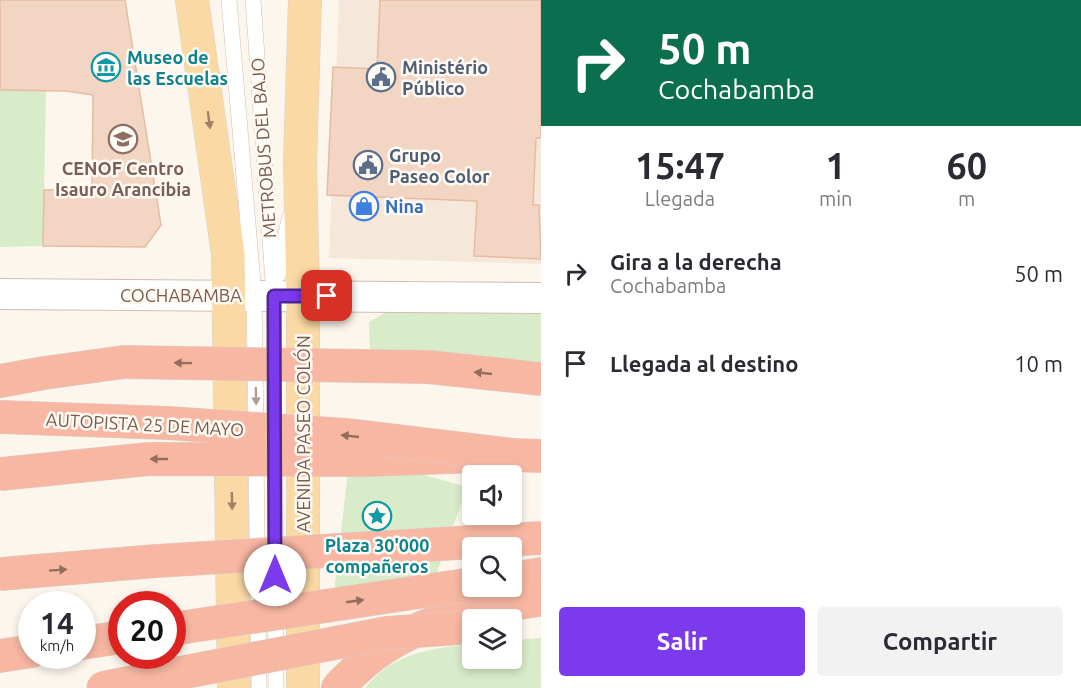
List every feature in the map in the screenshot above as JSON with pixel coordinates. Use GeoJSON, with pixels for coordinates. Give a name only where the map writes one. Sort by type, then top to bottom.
{"type":"FeatureCollection","features":[{"type":"Feature","properties":{"kind":"highway"},"geometry":{"type":"LineString","coordinates":[[0,381],[124,363],[428,367],[541,379]]}},
{"type":"Feature","properties":{"kind":"highway","name":"AUTOPISTA 25 DE MAYO"},"geometry":{"type":"LineString","coordinates":[[0,417],[168,423],[346,435],[527,456]]}},
{"type":"Feature","properties":{"kind":"highway"},"geometry":{"type":"LineString","coordinates":[[0,474],[149,459],[365,460],[527,456]]}},
{"type":"Feature","properties":{"kind":"highway"},"geometry":{"type":"LineString","coordinates":[[0,574],[156,561],[541,538]]}},
{"type":"Feature","properties":{"kind":"highway"},"geometry":{"type":"LineString","coordinates":[[522,577],[541,574]]}},
{"type":"Feature","properties":{"kind":"highway"},"geometry":{"type":"LineString","coordinates":[[186,628],[472,608],[541,600]]}},
{"type":"Feature","properties":{"kind":"highway"},"geometry":{"type":"LineString","coordinates":[[103,688],[387,633],[472,608]]}},
{"type":"Feature","properties":{"kind":"highway"},"geometry":{"type":"LineString","coordinates":[[338,688],[369,658],[400,637],[472,608]]}},
{"type":"Feature","properties":{"kind":"highway"},"geometry":{"type":"LineString","coordinates":[[522,623],[541,622]]}},
{"type":"Feature","properties":{"kind":"highway"},"geometry":{"type":"LineString","coordinates":[[0,656],[18,653]]}},
{"type":"Feature","properties":{"kind":"main road","name":"AVENIDA PASEO COLÓN"},"geometry":{"type":"LineString","coordinates":[[192,0],[228,254],[265,296],[303,688]]}},
{"type":"Feature","properties":{"kind":"main road","name":"AVENIDA PASEO COLÓN"},"geometry":{"type":"LineString","coordinates":[[234,688],[265,296],[300,162],[305,0]]}},
{"type":"Feature","properties":{"kind":"street","name":"COCHABAMBA"},"geometry":{"type":"LineString","coordinates":[[0,294],[541,298]]}},
{"type":"Feature","properties":{"kind":"lane","name":"METROBUS DEL BAJO"},"geometry":{"type":"LineString","coordinates":[[229,0],[247,214],[265,296],[259,688]]}},
{"type":"Feature","properties":{"kind":"lane","name":"METROBUS DEL BAJO"},"geometry":{"type":"LineString","coordinates":[[253,0],[265,296],[276,688]]}},
{"type":"Feature","properties":{"kind":"lane","name":"METROBUS DEL BAJO"},"geometry":{"type":"LineString","coordinates":[[247,214],[265,296]]}},
{"type":"Feature","properties":{"kind":"shaded area"},"geometry":{"type":"Polygon","coordinates":[[[339,0],[541,0],[541,264],[329,258],[339,0]]]}},
{"type":"Feature","properties":{"kind":"green space"},"geometry":{"type":"Polygon","coordinates":[[[0,90],[46,91],[43,246],[0,247],[0,90]]]}},
{"type":"Feature","properties":{"kind":"green space"},"geometry":{"type":"Polygon","coordinates":[[[388,311],[541,314],[541,366],[370,352],[369,322],[388,311]]]}},
{"type":"Feature","properties":{"kind":"green space"},"geometry":{"type":"Polygon","coordinates":[[[350,454],[462,486],[462,501],[428,598],[333,601],[350,454]]]}},
{"type":"Feature","properties":{"kind":"green space"},"geometry":{"type":"Polygon","coordinates":[[[541,638],[541,688],[365,688],[376,676],[400,660],[428,650],[462,645],[462,669],[522,669],[522,639],[541,638]]]}},
{"type":"Feature","properties":{"kind":"building"},"geometry":{"type":"Polygon","coordinates":[[[0,0],[125,0],[161,225],[145,247],[43,246],[44,190],[92,189],[93,95],[66,91],[0,90],[0,0]]]}},
{"type":"Feature","properties":{"kind":"building"},"geometry":{"type":"Polygon","coordinates":[[[380,0],[541,0],[541,138],[536,138],[533,205],[539,205],[541,259],[474,256],[477,201],[327,195],[333,67],[377,69],[380,0]]]}},
{"type":"Feature","properties":{"kind":"place","name":"Museo de las Escuelas"},"geometry":{"type":"Point","coordinates":[106,67]}},
{"type":"Feature","properties":{"kind":"place","name":"Ministério Público"},"geometry":{"type":"Point","coordinates":[381,77]}},
{"type":"Feature","properties":{"kind":"place","name":"CENOF Centro Isauro Arancibia"},"geometry":{"type":"Point","coordinates":[123,139]}},
{"type":"Feature","properties":{"kind":"place","name":"Grupo Paseo Color"},"geometry":{"type":"Point","coordinates":[368,165]}},
{"type":"Feature","properties":{"kind":"place","name":"Nina"},"geometry":{"type":"Point","coordinates":[364,206]}},
{"type":"Feature","properties":{"kind":"place","name":"Plaza 30'000 compañeros"},"geometry":{"type":"Point","coordinates":[377,516]}},
{"type":"Feature","properties":{"kind":"route"},"geometry":{"type":"LineString","coordinates":[[275,575],[274,296],[327,296]]}}]}
